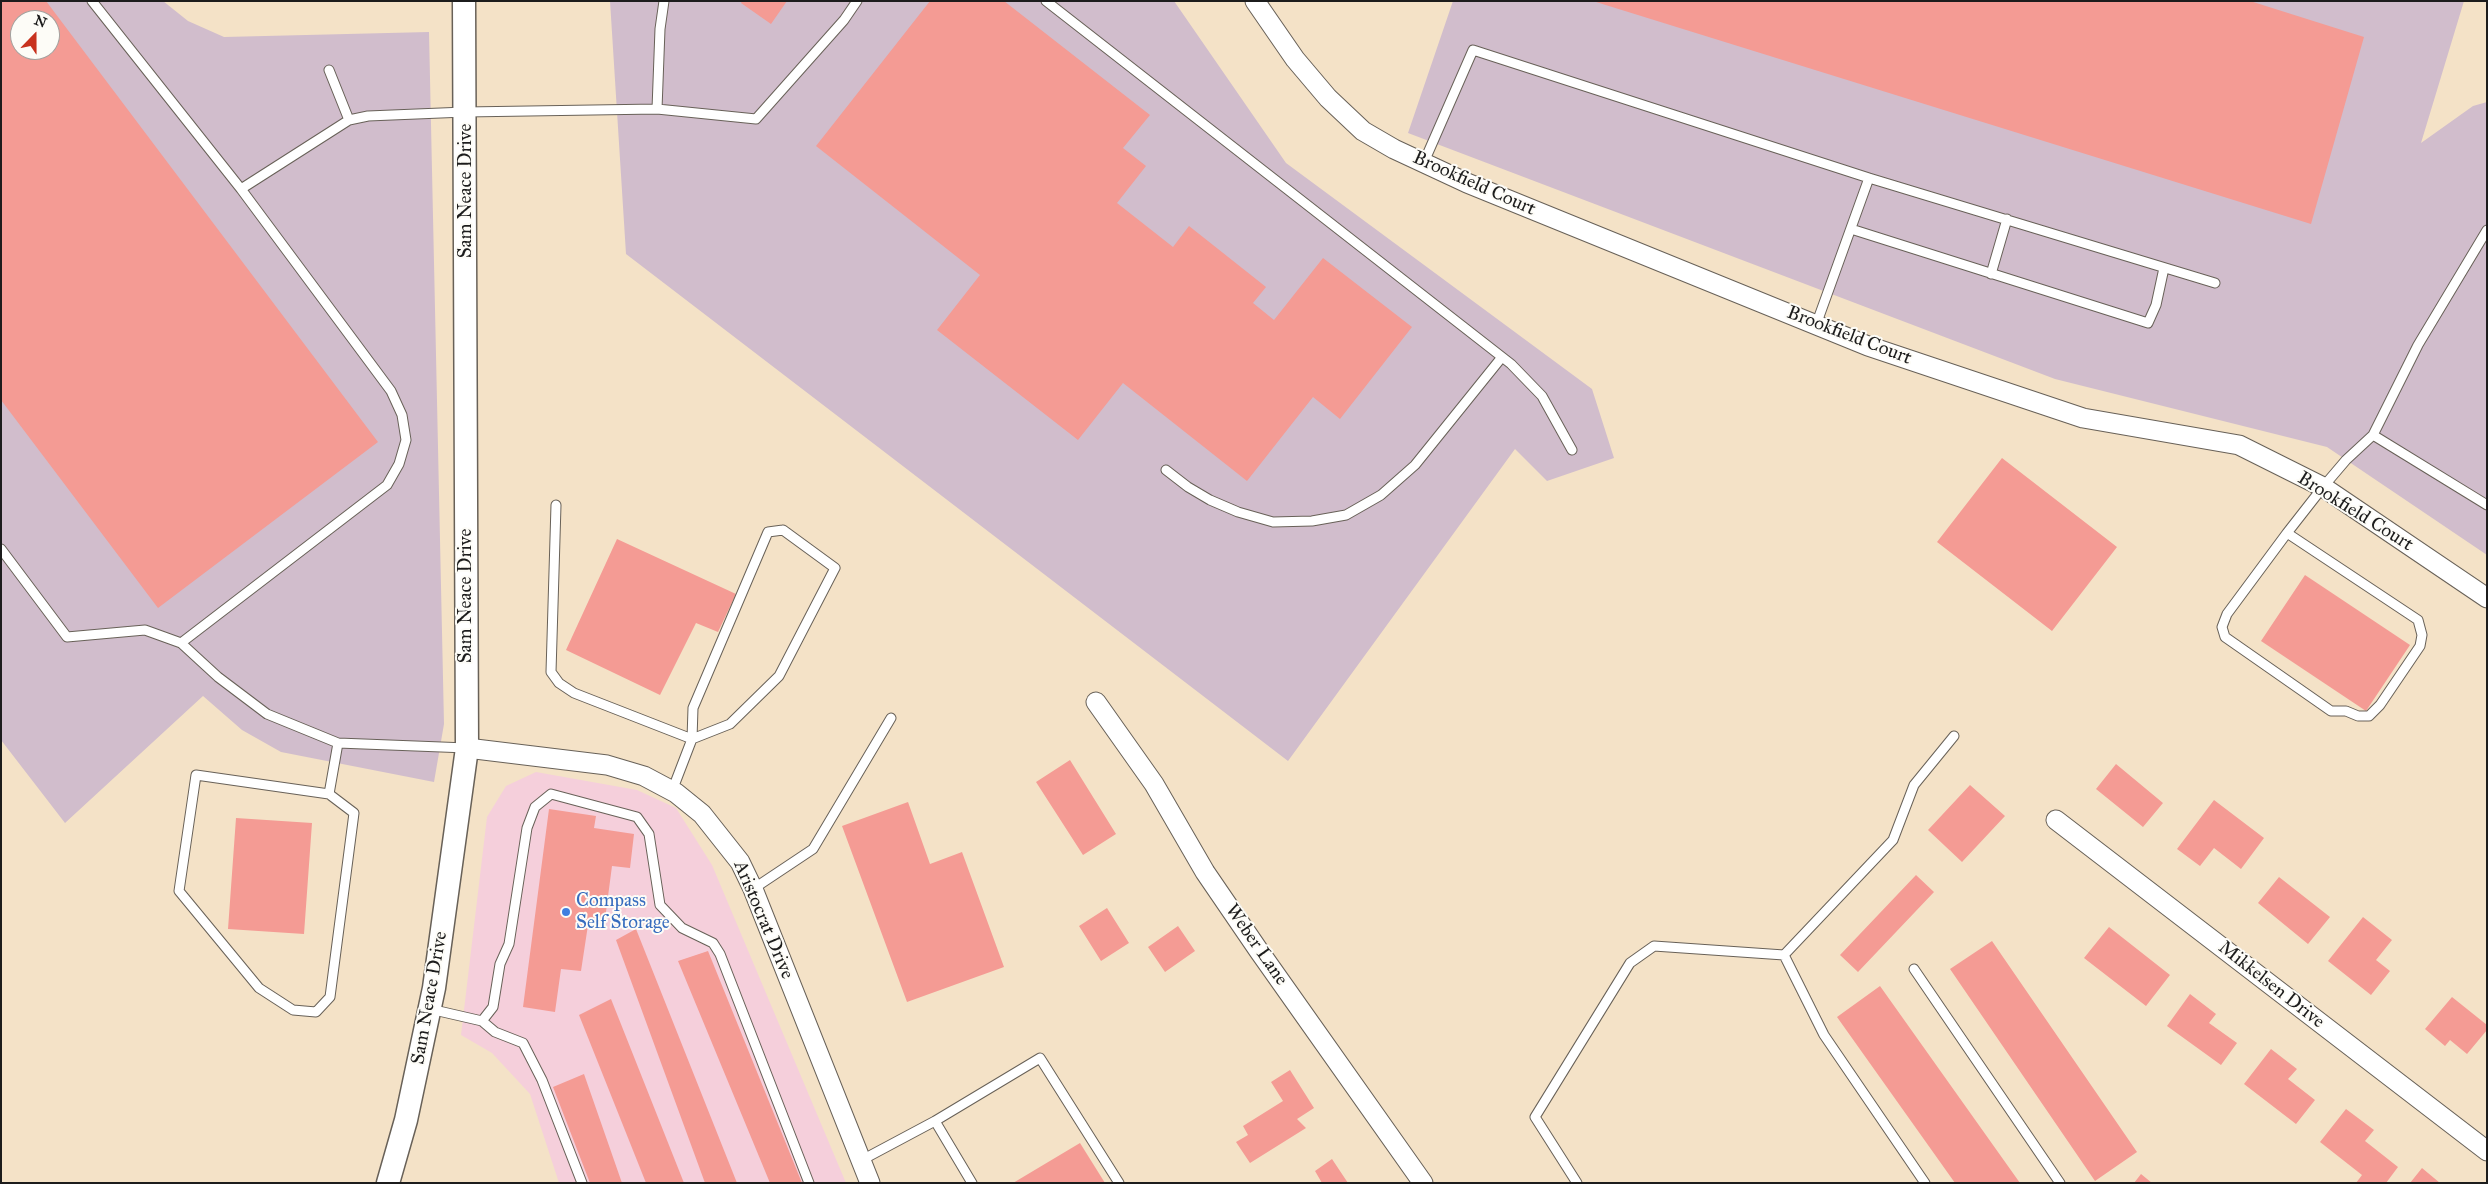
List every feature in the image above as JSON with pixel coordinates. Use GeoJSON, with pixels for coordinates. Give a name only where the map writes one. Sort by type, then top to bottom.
{"type":"FeatureCollection","features":[{"type":"Feature","properties":{"kind":"street","name":"Sam Neace Drive"},"geometry":{"type":"LineString","coordinates":[[388,1183],[406,1120],[430,1009],[467,748],[464,1]]}},
{"type":"Feature","properties":{"kind":"street","name":"Brookfield Court"},"geometry":{"type":"LineString","coordinates":[[1255,1],[1295,59],[1328,98],[1363,131],[1394,149],[1467,183],[1868,346],[2083,418],[2239,445],[2323,487],[2487,598]]}},
{"type":"Feature","properties":{"kind":"street","name":"Weber Lane"},"geometry":{"type":"LineString","coordinates":[[1096,702],[1154,784],[1206,872],[1259,951],[1423,1183]]}},
{"type":"Feature","properties":{"kind":"street","name":"Aristocrat Drive"},"geometry":{"type":"LineString","coordinates":[[467,748],[607,765],[644,776],[672,791],[702,814],[721,835],[740,862],[754,889],[870,1183]]}},
{"type":"Feature","properties":{"kind":"street","name":"Mikkelsen Drive"},"geometry":{"type":"LineString","coordinates":[[2056,820],[2487,1151]]}},
{"type":"Feature","properties":{"kind":"lane"},"geometry":{"type":"LineString","coordinates":[[92,1],[242,189],[391,391],[402,416],[406,440],[399,464],[387,485],[181,643]]}},
{"type":"Feature","properties":{"kind":"lane"},"geometry":{"type":"LineString","coordinates":[[657,109],[660,29],[664,1]]}},
{"type":"Feature","properties":{"kind":"lane"},"geometry":{"type":"LineString","coordinates":[[242,189],[349,120],[368,116],[465,112],[657,109],[756,119],[844,20],[857,1]]}},
{"type":"Feature","properties":{"kind":"lane"},"geometry":{"type":"LineString","coordinates":[[1046,1],[1502,357],[1542,396],[1572,450]]}},
{"type":"Feature","properties":{"kind":"lane"},"geometry":{"type":"LineString","coordinates":[[1424,162],[1473,50],[1869,178],[2215,283]]}},
{"type":"Feature","properties":{"kind":"lane"},"geometry":{"type":"LineString","coordinates":[[329,70],[349,120]]}},
{"type":"Feature","properties":{"kind":"lane"},"geometry":{"type":"LineString","coordinates":[[1816,325],[1869,178]]}},
{"type":"Feature","properties":{"kind":"lane"},"geometry":{"type":"LineString","coordinates":[[1991,274],[2007,220]]}},
{"type":"Feature","properties":{"kind":"lane"},"geometry":{"type":"LineString","coordinates":[[1850,229],[2148,323],[2156,305],[2164,268]]}},
{"type":"Feature","properties":{"kind":"lane"},"geometry":{"type":"LineString","coordinates":[[2287,533],[2418,620],[2422,635],[2420,646],[2380,705],[2369,716],[2358,716],[2346,711],[2331,711],[2225,637],[2222,626],[2228,614],[2287,533],[2323,487],[2346,460],[2373,435],[2418,346],[2487,230]]}},
{"type":"Feature","properties":{"kind":"lane"},"geometry":{"type":"LineString","coordinates":[[1166,470],[1188,487],[1210,500],[1238,512],[1274,522],[1312,521],[1346,515],[1381,495],[1415,465],[1502,357]]}},
{"type":"Feature","properties":{"kind":"lane"},"geometry":{"type":"LineString","coordinates":[[2373,435],[2487,505]]}},
{"type":"Feature","properties":{"kind":"lane"},"geometry":{"type":"LineString","coordinates":[[556,505],[551,672],[559,683],[574,693],[692,739],[730,724],[779,676],[835,568],[783,530],[768,532],[694,708],[692,739],[672,791]]}},
{"type":"Feature","properties":{"kind":"lane"},"geometry":{"type":"LineString","coordinates":[[1,549],[68,637],[145,630],[181,643],[218,677],[267,714],[338,742],[467,748]]}},
{"type":"Feature","properties":{"kind":"lane"},"geometry":{"type":"LineString","coordinates":[[754,889],[813,849],[890,718]]}},
{"type":"Feature","properties":{"kind":"lane"},"geometry":{"type":"LineString","coordinates":[[1784,955],[1893,840],[1914,785],[1954,736]]}},
{"type":"Feature","properties":{"kind":"lane"},"geometry":{"type":"LineString","coordinates":[[329,794],[338,742]]}},
{"type":"Feature","properties":{"kind":"lane"},"geometry":{"type":"LineString","coordinates":[[196,775],[329,794],[354,813],[330,996],[316,1012],[293,1010],[259,988],[179,891],[196,775]]}},
{"type":"Feature","properties":{"kind":"lane"},"geometry":{"type":"LineString","coordinates":[[482,1021],[493,1007],[500,964],[509,944],[527,828],[535,808],[551,794],[637,817],[649,834],[660,905],[682,928],[713,943],[720,954],[809,1183]]}},
{"type":"Feature","properties":{"kind":"lane"},"geometry":{"type":"LineString","coordinates":[[1577,1183],[1535,1117],[1630,963],[1654,946],[1784,955]]}},
{"type":"Feature","properties":{"kind":"lane"},"geometry":{"type":"LineString","coordinates":[[1784,955],[1824,1035],[1926,1183]]}},
{"type":"Feature","properties":{"kind":"lane"},"geometry":{"type":"LineString","coordinates":[[1914,969],[2060,1183]]}},
{"type":"Feature","properties":{"kind":"lane"},"geometry":{"type":"LineString","coordinates":[[430,1009],[482,1021],[494,1032],[523,1043],[542,1080],[582,1183]]}},
{"type":"Feature","properties":{"kind":"lane"},"geometry":{"type":"LineString","coordinates":[[860,1161],[935,1121],[1040,1058],[1119,1183]]}},
{"type":"Feature","properties":{"kind":"lane"},"geometry":{"type":"LineString","coordinates":[[935,1121],[972,1183]]}},
{"type":"Feature","properties":{"kind":"shaded area"},"geometry":{"type":"Polygon","coordinates":[[[1,1],[163,1],[188,21],[224,37],[429,32],[444,724],[434,782],[281,752],[242,730],[203,696],[65,823],[1,740],[1,1]]]}},
{"type":"Feature","properties":{"kind":"shaded area"},"geometry":{"type":"Polygon","coordinates":[[[610,1],[1174,1],[1286,163],[1592,389],[1614,458],[1547,481],[1515,449],[1288,761],[626,254],[610,1]]]}},
{"type":"Feature","properties":{"kind":"shaded area"},"geometry":{"type":"Polygon","coordinates":[[[1453,1],[2464,1],[2421,143],[2473,106],[2487,102],[2487,555],[2327,447],[2055,379],[1408,133],[1453,1]]]}},
{"type":"Feature","properties":{"kind":"shaded area"},"geometry":{"type":"Polygon","coordinates":[[[536,772],[637,790],[676,808],[712,865],[846,1183],[559,1183],[530,1094],[492,1053],[461,1035],[487,817],[506,786],[536,772]]]}},
{"type":"Feature","properties":{"kind":"building"},"geometry":{"type":"Polygon","coordinates":[[[1,1],[46,1],[53,10],[10,10],[10,60],[60,60],[60,20],[378,442],[158,608],[1,400],[1,1]]]}},
{"type":"Feature","properties":{"kind":"building"},"geometry":{"type":"Polygon","coordinates":[[[742,1],[787,1],[771,24],[741,3],[742,1]]]}},
{"type":"Feature","properties":{"kind":"building"},"geometry":{"type":"Polygon","coordinates":[[[930,1],[1004,1],[1150,115],[1123,148],[1146,166],[1117,203],[1173,247],[1189,226],[1266,287],[1253,303],[1274,320],[1323,258],[1412,327],[1340,419],[1313,397],[1247,481],[1123,383],[1078,440],[937,330],[980,275],[816,146],[930,1]]]}},
{"type":"Feature","properties":{"kind":"building"},"geometry":{"type":"Polygon","coordinates":[[[2250,1],[2364,37],[2311,224],[1596,2],[2250,1]]]}},
{"type":"Feature","properties":{"kind":"building"},"geometry":{"type":"Polygon","coordinates":[[[2002,458],[2117,547],[2052,631],[1937,542],[2002,458]]]}},
{"type":"Feature","properties":{"kind":"building"},"geometry":{"type":"Polygon","coordinates":[[[617,539],[736,594],[718,632],[696,623],[660,695],[566,650],[617,539]]]}},
{"type":"Feature","properties":{"kind":"building"},"geometry":{"type":"Polygon","coordinates":[[[2305,575],[2410,645],[2366,711],[2261,641],[2305,575]]]}},
{"type":"Feature","properties":{"kind":"building"},"geometry":{"type":"Polygon","coordinates":[[[1070,760],[1116,834],[1083,855],[1036,782],[1070,760]]]}},
{"type":"Feature","properties":{"kind":"building"},"geometry":{"type":"Polygon","coordinates":[[[2116,764],[2163,803],[2143,827],[2096,789],[2116,764]]]}},
{"type":"Feature","properties":{"kind":"building"},"geometry":{"type":"Polygon","coordinates":[[[1970,785],[2005,816],[1962,862],[1928,830],[1970,785]]]}},
{"type":"Feature","properties":{"kind":"building"},"geometry":{"type":"Polygon","coordinates":[[[2214,800],[2264,838],[2241,869],[2214,848],[2200,866],[2177,849],[2214,800]]]}},
{"type":"Feature","properties":{"kind":"building"},"geometry":{"type":"Polygon","coordinates":[[[908,802],[930,864],[962,852],[1004,967],[907,1002],[842,826],[908,802]]]}},
{"type":"Feature","properties":{"kind":"building"},"geometry":{"type":"Polygon","coordinates":[[[549,809],[596,816],[594,828],[634,834],[630,868],[612,866],[604,927],[588,925],[581,971],[561,969],[555,1012],[523,1007],[549,809]]]}},
{"type":"Feature","properties":{"kind":"building"},"geometry":{"type":"Polygon","coordinates":[[[236,818],[312,823],[304,934],[228,929],[236,818]]]}},
{"type":"Feature","properties":{"kind":"building"},"geometry":{"type":"Polygon","coordinates":[[[1916,875],[1934,892],[1858,972],[1840,955],[1916,875]]]}},
{"type":"Feature","properties":{"kind":"building"},"geometry":{"type":"Polygon","coordinates":[[[2279,877],[2330,917],[2308,944],[2258,903],[2279,877]]]}},
{"type":"Feature","properties":{"kind":"building"},"geometry":{"type":"Polygon","coordinates":[[[1107,908],[1129,943],[1101,961],[1079,926],[1107,908]]]}},
{"type":"Feature","properties":{"kind":"building"},"geometry":{"type":"Polygon","coordinates":[[[2363,917],[2392,940],[2376,960],[2390,971],[2371,995],[2328,961],[2363,917]]]}},
{"type":"Feature","properties":{"kind":"building"},"geometry":{"type":"Polygon","coordinates":[[[1178,926],[1195,951],[1165,972],[1148,947],[1178,926]]]}},
{"type":"Feature","properties":{"kind":"building"},"geometry":{"type":"Polygon","coordinates":[[[2109,927],[2170,975],[2146,1006],[2084,958],[2109,927]]]}},
{"type":"Feature","properties":{"kind":"building"},"geometry":{"type":"Polygon","coordinates":[[[636,929],[737,1183],[705,1183],[616,940],[636,929]]]}},
{"type":"Feature","properties":{"kind":"building"},"geometry":{"type":"Polygon","coordinates":[[[1992,941],[2137,1152],[2095,1181],[1950,969],[1992,941]]]}},
{"type":"Feature","properties":{"kind":"building"},"geometry":{"type":"Polygon","coordinates":[[[708,951],[802,1183],[770,1183],[678,961],[708,951]]]}},
{"type":"Feature","properties":{"kind":"building"},"geometry":{"type":"Polygon","coordinates":[[[1880,986],[2020,1183],[1955,1183],[1837,1017],[1880,986]]]}},
{"type":"Feature","properties":{"kind":"building"},"geometry":{"type":"Polygon","coordinates":[[[2190,994],[2216,1014],[2209,1023],[2237,1043],[2221,1065],[2167,1026],[2190,994]]]}},
{"type":"Feature","properties":{"kind":"building"},"geometry":{"type":"Polygon","coordinates":[[[2452,997],[2487,1025],[2487,1030],[2467,1054],[2450,1040],[2445,1046],[2425,1029],[2452,997]]]}},
{"type":"Feature","properties":{"kind":"building"},"geometry":{"type":"Polygon","coordinates":[[[611,999],[684,1183],[646,1183],[579,1015],[611,999]]]}},
{"type":"Feature","properties":{"kind":"building"},"geometry":{"type":"Polygon","coordinates":[[[2271,1049],[2297,1069],[2288,1079],[2315,1100],[2296,1124],[2244,1084],[2271,1049]]]}},
{"type":"Feature","properties":{"kind":"building"},"geometry":{"type":"Polygon","coordinates":[[[1290,1070],[1314,1108],[1297,1119],[1306,1128],[1250,1163],[1236,1142],[1248,1135],[1243,1126],[1283,1101],[1271,1082],[1290,1070]]]}},
{"type":"Feature","properties":{"kind":"building"},"geometry":{"type":"Polygon","coordinates":[[[584,1074],[622,1183],[590,1183],[553,1087],[584,1074]]]}},
{"type":"Feature","properties":{"kind":"building"},"geometry":{"type":"Polygon","coordinates":[[[2346,1109],[2374,1130],[2365,1141],[2398,1167],[2386,1183],[2356,1183],[2362,1175],[2320,1142],[2346,1109]]]}},
{"type":"Feature","properties":{"kind":"building"},"geometry":{"type":"Polygon","coordinates":[[[1080,1143],[1105,1183],[1013,1183],[1080,1143]]]}},
{"type":"Feature","properties":{"kind":"building"},"geometry":{"type":"Polygon","coordinates":[[[1332,1159],[1348,1183],[1322,1183],[1315,1171],[1332,1159]]]}},
{"type":"Feature","properties":{"kind":"building"},"geometry":{"type":"Polygon","coordinates":[[[2422,1168],[2440,1183],[2410,1183],[2422,1168]]]}},
{"type":"Feature","properties":{"kind":"building"},"geometry":{"type":"Polygon","coordinates":[[[2141,1174],[2152,1183],[2134,1183],[2141,1174]]]}},
{"type":"Feature","properties":{"kind":"place","name":"Compass Self Storage"},"geometry":{"type":"Point","coordinates":[566,912]}}]}
